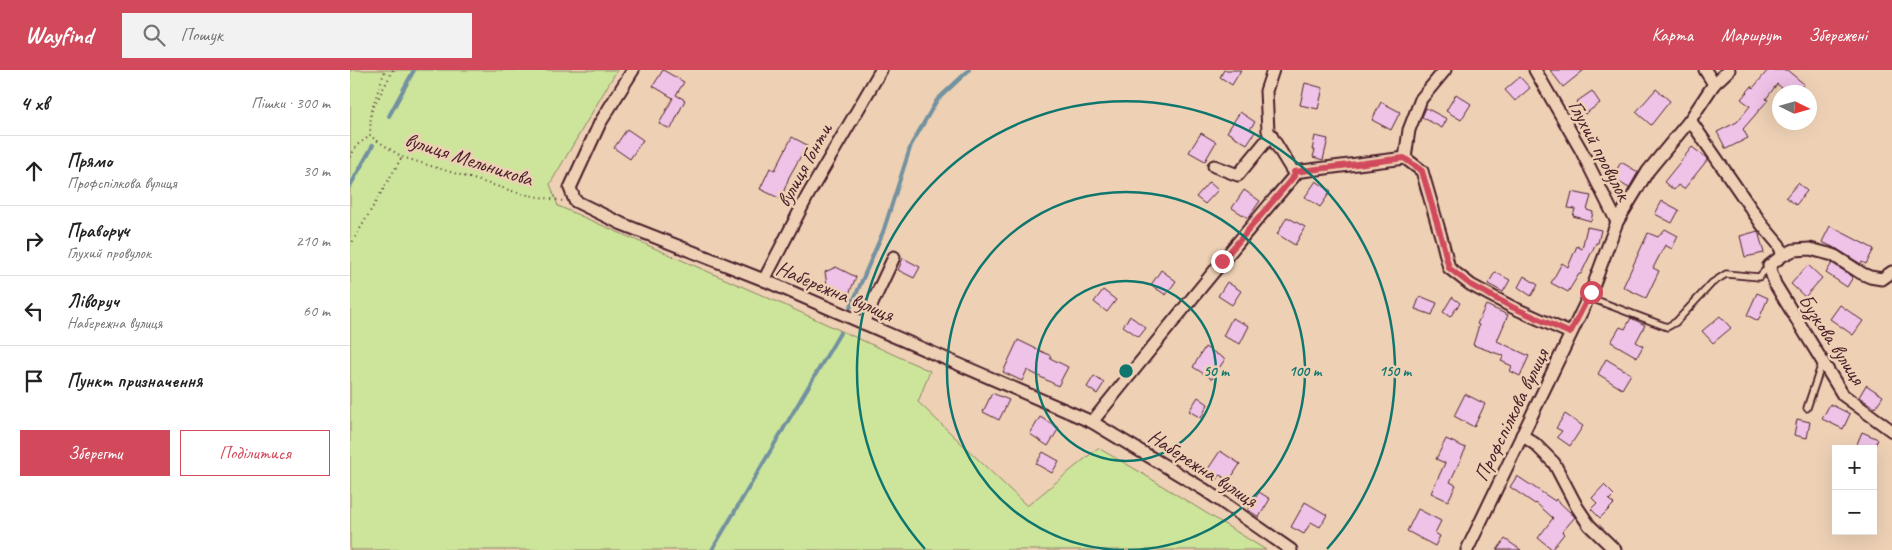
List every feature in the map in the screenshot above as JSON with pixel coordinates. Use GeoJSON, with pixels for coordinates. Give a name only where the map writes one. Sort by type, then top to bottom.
{"type":"FeatureCollection","features":[{"type":"Feature","properties":{"kind":"street"},"geometry":{"type":"LineString","coordinates":[[575,201],[570,188],[600,123],[633,70]]}},
{"type":"Feature","properties":{"kind":"street","name":"вулиця Гонти"},"geometry":{"type":"LineString","coordinates":[[764,280],[808,195],[881,70]]}},
{"type":"Feature","properties":{"kind":"street"},"geometry":{"type":"LineString","coordinates":[[1092,422],[1135,367],[1172,325],[1199,289],[1295,175],[1268,131],[1266,91],[1273,70]]}},
{"type":"Feature","properties":{"kind":"street"},"geometry":{"type":"LineString","coordinates":[[1404,158],[1409,130],[1421,99],[1445,70]]}},
{"type":"Feature","properties":{"kind":"street","name":"Глухий провулок"},"geometry":{"type":"LineString","coordinates":[[1535,70],[1580,150],[1617,222]]}},
{"type":"Feature","properties":{"kind":"street"},"geometry":{"type":"LineString","coordinates":[[1705,70],[1714,84]]}},
{"type":"Feature","properties":{"kind":"street","name":"Профспілкова вулиця"},"geometry":{"type":"LineString","coordinates":[[1466,550],[1588,297],[1617,222],[1648,171],[1690,120],[1714,84],[1729,70]]}},
{"type":"Feature","properties":{"kind":"street"},"geometry":{"type":"LineString","coordinates":[[1690,120],[1763,226],[1780,245],[1783,255]]}},
{"type":"Feature","properties":{"kind":"street"},"geometry":{"type":"LineString","coordinates":[[1214,166],[1238,176],[1271,135]]}},
{"type":"Feature","properties":{"kind":"street"},"geometry":{"type":"LineString","coordinates":[[1294,172],[1404,158],[1422,171],[1449,268],[1471,285],[1512,307],[1570,333]]}},
{"type":"Feature","properties":{"kind":"street","name":"Набережна вулиця"},"geometry":{"type":"LineString","coordinates":[[575,201],[622,224],[764,280],[1092,422],[1205,490],[1291,550]]}},
{"type":"Feature","properties":{"kind":"street"},"geometry":{"type":"LineString","coordinates":[[1770,266],[1783,255],[1794,250],[1810,250],[1833,255],[1870,277],[1882,279],[1892,272]]}},
{"type":"Feature","properties":{"kind":"street"},"geometry":{"type":"LineString","coordinates":[[863,323],[894,257]]}},
{"type":"Feature","properties":{"kind":"street","name":"Бузкова вулиця"},"geometry":{"type":"LineString","coordinates":[[1770,266],[1775,284],[1843,395],[1892,432]]}},
{"type":"Feature","properties":{"kind":"street"},"geometry":{"type":"LineString","coordinates":[[1522,435],[1535,444],[1554,463],[1577,507],[1589,525],[1615,550]]}},
{"type":"Feature","properties":{"kind":"lane"},"geometry":{"type":"LineString","coordinates":[[1588,297],[1667,327],[1676,322],[1712,283],[1726,274],[1759,277],[1770,266]]}},
{"type":"Feature","properties":{"kind":"lane"},"geometry":{"type":"LineString","coordinates":[[1807,408],[1822,363]]}},
{"type":"Feature","properties":{"kind":"path"},"geometry":{"type":"LineString","coordinates":[[350,157],[357,145],[370,136],[371,112],[385,70]]}},
{"type":"Feature","properties":{"kind":"path"},"geometry":{"type":"LineString","coordinates":[[371,112],[393,70]]}},
{"type":"Feature","properties":{"kind":"path","name":"вулиця Мельникова"},"geometry":{"type":"LineString","coordinates":[[370,136],[402,157],[522,194],[575,201]]}},
{"type":"Feature","properties":{"kind":"path"},"geometry":{"type":"LineString","coordinates":[[350,246],[402,157]]}},
{"type":"Feature","properties":{"kind":"green space"},"geometry":{"type":"Polygon","coordinates":[[[350,70],[617,70],[550,184],[558,206],[930,371],[918,402],[1027,506],[1098,448],[1266,550],[350,550],[350,70]]]}},
{"type":"Feature","properties":{"kind":"building"},"geometry":{"type":"Polygon","coordinates":[[[663,70],[684,82],[676,95],[685,100],[671,129],[659,124],[673,98],[653,86],[663,70]]]}},
{"type":"Feature","properties":{"kind":"building"},"geometry":{"type":"Polygon","coordinates":[[[1224,70],[1241,70],[1232,85],[1220,77],[1224,70]]]}},
{"type":"Feature","properties":{"kind":"building"},"geometry":{"type":"Polygon","coordinates":[[[1550,70],[1584,70],[1563,87],[1550,70]]]}},
{"type":"Feature","properties":{"kind":"building"},"geometry":{"type":"Polygon","coordinates":[[[1768,70],[1787,70],[1804,84],[1772,85],[1772,91],[1766,99],[1768,100],[1743,129],[1748,138],[1726,149],[1717,132],[1737,122],[1750,106],[1741,99],[1752,86],[1753,88],[1768,70]]]}},
{"type":"Feature","properties":{"kind":"building"},"geometry":{"type":"Polygon","coordinates":[[[1520,77],[1530,88],[1515,101],[1505,90],[1520,77]]]}},
{"type":"Feature","properties":{"kind":"building"},"geometry":{"type":"Polygon","coordinates":[[[1305,83],[1323,88],[1318,109],[1300,105],[1305,83]]]}},
{"type":"Feature","properties":{"kind":"building"},"geometry":{"type":"Polygon","coordinates":[[[1656,89],[1670,101],[1651,125],[1636,112],[1656,89]]]}},
{"type":"Feature","properties":{"kind":"building"},"geometry":{"type":"Polygon","coordinates":[[[1592,91],[1600,103],[1585,114],[1576,102],[1592,91]]]}},
{"type":"Feature","properties":{"kind":"building"},"geometry":{"type":"Polygon","coordinates":[[[1456,94],[1471,104],[1461,120],[1446,111],[1456,94]]]}},
{"type":"Feature","properties":{"kind":"building"},"geometry":{"type":"Polygon","coordinates":[[[1381,102],[1400,112],[1391,130],[1372,120],[1381,102]]]}},
{"type":"Feature","properties":{"kind":"building"},"geometry":{"type":"Polygon","coordinates":[[[1426,108],[1447,119],[1442,128],[1422,117],[1426,108]]]}},
{"type":"Feature","properties":{"kind":"building"},"geometry":{"type":"Polygon","coordinates":[[[1240,112],[1255,122],[1250,129],[1255,132],[1247,144],[1227,132],[1240,112]]]}},
{"type":"Feature","properties":{"kind":"building"},"geometry":{"type":"Polygon","coordinates":[[[627,129],[643,140],[630,159],[614,148],[627,129]]]}},
{"type":"Feature","properties":{"kind":"building"},"geometry":{"type":"Polygon","coordinates":[[[1201,133],[1216,142],[1205,161],[1189,152],[1201,133]]]}},
{"type":"Feature","properties":{"kind":"building"},"geometry":{"type":"Polygon","coordinates":[[[1315,136],[1328,139],[1323,160],[1313,157],[1315,150],[1312,150],[1315,136]]]}},
{"type":"Feature","properties":{"kind":"building"},"geometry":{"type":"Polygon","coordinates":[[[792,137],[807,145],[789,177],[781,199],[760,189],[770,168],[775,170],[792,137]]]}},
{"type":"Feature","properties":{"kind":"building"},"geometry":{"type":"Polygon","coordinates":[[[1692,147],[1708,159],[1684,189],[1678,185],[1674,190],[1664,182],[1692,147]]]}},
{"type":"Feature","properties":{"kind":"building"},"geometry":{"type":"Polygon","coordinates":[[[1621,162],[1638,172],[1629,188],[1612,178],[1621,162]]]}},
{"type":"Feature","properties":{"kind":"building"},"geometry":{"type":"Polygon","coordinates":[[[1316,181],[1331,191],[1320,207],[1305,197],[1316,181]]]}},
{"type":"Feature","properties":{"kind":"building"},"geometry":{"type":"Polygon","coordinates":[[[1209,182],[1218,190],[1205,204],[1196,197],[1209,182]]]}},
{"type":"Feature","properties":{"kind":"building"},"geometry":{"type":"Polygon","coordinates":[[[1798,183],[1807,191],[1796,205],[1786,197],[1798,183]]]}},
{"type":"Feature","properties":{"kind":"building"},"geometry":{"type":"Polygon","coordinates":[[[1244,190],[1260,201],[1248,218],[1232,208],[1244,190]]]}},
{"type":"Feature","properties":{"kind":"building"},"geometry":{"type":"Polygon","coordinates":[[[1572,192],[1591,196],[1587,210],[1593,212],[1591,221],[1573,216],[1575,209],[1568,208],[1572,192]]]}},
{"type":"Feature","properties":{"kind":"building"},"geometry":{"type":"Polygon","coordinates":[[[1662,201],[1679,210],[1672,223],[1655,214],[1662,201]]]}},
{"type":"Feature","properties":{"kind":"building"},"geometry":{"type":"Polygon","coordinates":[[[1287,217],[1305,227],[1295,245],[1277,234],[1287,217]]]}},
{"type":"Feature","properties":{"kind":"building"},"geometry":{"type":"Polygon","coordinates":[[[1830,226],[1874,249],[1866,264],[1862,262],[1861,264],[1822,242],[1830,226]]]}},
{"type":"Feature","properties":{"kind":"building"},"geometry":{"type":"Polygon","coordinates":[[[1587,227],[1601,230],[1598,243],[1596,243],[1581,274],[1579,274],[1568,292],[1551,283],[1562,263],[1568,267],[1577,246],[1582,249],[1587,227]]]}},
{"type":"Feature","properties":{"kind":"building"},"geometry":{"type":"Polygon","coordinates":[[[1665,229],[1678,236],[1672,249],[1665,245],[1653,268],[1659,271],[1646,298],[1623,287],[1648,233],[1658,237],[1665,229]]]}},
{"type":"Feature","properties":{"kind":"building"},"geometry":{"type":"Polygon","coordinates":[[[1758,231],[1764,253],[1745,257],[1740,236],[1758,231]]]}},
{"type":"Feature","properties":{"kind":"building"},"geometry":{"type":"Polygon","coordinates":[[[903,258],[920,267],[914,278],[898,270],[903,258]]]}},
{"type":"Feature","properties":{"kind":"building"},"geometry":{"type":"Polygon","coordinates":[[[1832,263],[1853,277],[1847,287],[1826,273],[1832,263]]]}},
{"type":"Feature","properties":{"kind":"building"},"geometry":{"type":"Polygon","coordinates":[[[1808,265],[1822,278],[1805,297],[1791,284],[1808,265]]]}},
{"type":"Feature","properties":{"kind":"building"},"geometry":{"type":"Polygon","coordinates":[[[836,267],[856,277],[849,294],[827,285],[825,272],[836,267]]]}},
{"type":"Feature","properties":{"kind":"building"},"geometry":{"type":"Polygon","coordinates":[[[1161,270],[1176,281],[1166,295],[1151,285],[1161,270]]]}},
{"type":"Feature","properties":{"kind":"building"},"geometry":{"type":"Polygon","coordinates":[[[1495,272],[1510,280],[1503,292],[1488,284],[1495,272]]]}},
{"type":"Feature","properties":{"kind":"building"},"geometry":{"type":"Polygon","coordinates":[[[1524,276],[1538,285],[1531,296],[1518,287],[1524,276]]]}},
{"type":"Feature","properties":{"kind":"building"},"geometry":{"type":"Polygon","coordinates":[[[1227,282],[1241,291],[1232,305],[1218,296],[1227,282]]]}},
{"type":"Feature","properties":{"kind":"building"},"geometry":{"type":"Polygon","coordinates":[[[1103,290],[1116,300],[1107,312],[1094,302],[1103,290]]]}},
{"type":"Feature","properties":{"kind":"building"},"geometry":{"type":"Polygon","coordinates":[[[1757,293],[1768,298],[1758,321],[1747,315],[1757,293]]]}},
{"type":"Feature","properties":{"kind":"building"},"geometry":{"type":"Polygon","coordinates":[[[1420,296],[1437,303],[1432,315],[1415,309],[1420,296]]]}},
{"type":"Feature","properties":{"kind":"building"},"geometry":{"type":"Polygon","coordinates":[[[1452,297],[1460,303],[1450,317],[1443,312],[1452,297]]]}},
{"type":"Feature","properties":{"kind":"building"},"geometry":{"type":"Polygon","coordinates":[[[1486,305],[1508,315],[1497,341],[1529,356],[1520,376],[1510,371],[1512,366],[1501,361],[1504,356],[1473,345],[1479,325],[1477,324],[1486,305]]]}},
{"type":"Feature","properties":{"kind":"building"},"geometry":{"type":"Polygon","coordinates":[[[1840,305],[1863,321],[1853,335],[1830,319],[1840,305]]]}},
{"type":"Feature","properties":{"kind":"building"},"geometry":{"type":"Polygon","coordinates":[[[1130,316],[1146,328],[1139,337],[1123,326],[1130,316]]]}},
{"type":"Feature","properties":{"kind":"building"},"geometry":{"type":"Polygon","coordinates":[[[1720,316],[1731,328],[1713,343],[1702,331],[1720,316]]]}},
{"type":"Feature","properties":{"kind":"building"},"geometry":{"type":"Polygon","coordinates":[[[1232,318],[1249,326],[1240,344],[1223,336],[1232,318]]]}},
{"type":"Feature","properties":{"kind":"building"},"geometry":{"type":"Polygon","coordinates":[[[1631,318],[1645,325],[1636,342],[1643,346],[1637,357],[1611,342],[1620,327],[1625,329],[1631,318]]]}},
{"type":"Feature","properties":{"kind":"building"},"geometry":{"type":"Polygon","coordinates":[[[1018,340],[1051,356],[1050,358],[1068,367],[1058,386],[1027,370],[1022,381],[1003,372],[1018,340]]]}},
{"type":"Feature","properties":{"kind":"building"},"geometry":{"type":"Polygon","coordinates":[[[1205,347],[1225,359],[1212,379],[1193,367],[1205,347]]]}},
{"type":"Feature","properties":{"kind":"building"},"geometry":{"type":"Polygon","coordinates":[[[1606,359],[1631,374],[1622,389],[1598,374],[1606,359]]]}},
{"type":"Feature","properties":{"kind":"building"},"geometry":{"type":"Polygon","coordinates":[[[1094,376],[1104,383],[1097,394],[1087,387],[1094,376]]]}},
{"type":"Feature","properties":{"kind":"building"},"geometry":{"type":"Polygon","coordinates":[[[1866,385],[1883,396],[1875,408],[1859,397],[1866,385]]]}},
{"type":"Feature","properties":{"kind":"building"},"geometry":{"type":"Polygon","coordinates":[[[992,393],[1009,400],[999,420],[983,412],[992,393]]]}},
{"type":"Feature","properties":{"kind":"building"},"geometry":{"type":"Polygon","coordinates":[[[1465,394],[1485,404],[1474,427],[1454,416],[1465,394]]]}},
{"type":"Feature","properties":{"kind":"building"},"geometry":{"type":"Polygon","coordinates":[[[1198,397],[1208,404],[1201,418],[1189,411],[1198,397]]]}},
{"type":"Feature","properties":{"kind":"building"},"geometry":{"type":"Polygon","coordinates":[[[1830,404],[1850,414],[1843,429],[1822,419],[1830,404]]]}},
{"type":"Feature","properties":{"kind":"building"},"geometry":{"type":"Polygon","coordinates":[[[1565,414],[1583,426],[1570,446],[1557,437],[1562,431],[1556,428],[1565,414]]]}},
{"type":"Feature","properties":{"kind":"building"},"geometry":{"type":"Polygon","coordinates":[[[1040,417],[1059,428],[1048,446],[1030,434],[1040,417]]]}},
{"type":"Feature","properties":{"kind":"building"},"geometry":{"type":"Polygon","coordinates":[[[1797,419],[1810,422],[1807,438],[1794,435],[1797,419]]]}},
{"type":"Feature","properties":{"kind":"building"},"geometry":{"type":"Polygon","coordinates":[[[1862,432],[1878,439],[1875,445],[1857,445],[1862,432]]]}},
{"type":"Feature","properties":{"kind":"building"},"geometry":{"type":"Polygon","coordinates":[[[1446,439],[1466,448],[1450,482],[1456,485],[1448,501],[1431,493],[1445,463],[1436,459],[1446,439]]]}},
{"type":"Feature","properties":{"kind":"building"},"geometry":{"type":"Polygon","coordinates":[[[1220,451],[1240,464],[1229,481],[1220,475],[1217,480],[1206,472],[1220,451]]]}},
{"type":"Feature","properties":{"kind":"building"},"geometry":{"type":"Polygon","coordinates":[[[1043,452],[1059,461],[1052,473],[1036,464],[1043,452]]]}},
{"type":"Feature","properties":{"kind":"building"},"geometry":{"type":"Polygon","coordinates":[[[1517,476],[1555,501],[1556,499],[1575,517],[1562,532],[1564,534],[1552,549],[1538,538],[1553,518],[1536,503],[1510,487],[1517,476]]]}},
{"type":"Feature","properties":{"kind":"building"},"geometry":{"type":"Polygon","coordinates":[[[1604,485],[1614,495],[1609,500],[1614,504],[1600,518],[1591,509],[1597,503],[1592,498],[1604,485]]]}},
{"type":"Feature","properties":{"kind":"building"},"geometry":{"type":"Polygon","coordinates":[[[1259,492],[1270,499],[1259,517],[1248,510],[1259,492]]]}},
{"type":"Feature","properties":{"kind":"building"},"geometry":{"type":"Polygon","coordinates":[[[1305,502],[1327,515],[1320,527],[1311,522],[1304,534],[1291,527],[1305,502]]]}},
{"type":"Feature","properties":{"kind":"building"},"geometry":{"type":"Polygon","coordinates":[[[1418,509],[1441,521],[1435,533],[1440,536],[1435,546],[1407,531],[1418,509]]]}},
{"type":"Feature","properties":{"kind":"building"},"geometry":{"type":"Polygon","coordinates":[[[1505,539],[1521,550],[1497,550],[1505,539]]]}},
{"type":"Feature","properties":{"kind":"waterway"},"geometry":{"type":"LineString","coordinates":[[389,116],[414,70]]}},
{"type":"Feature","properties":{"kind":"waterway"},"geometry":{"type":"LineString","coordinates":[[848,313],[883,232],[911,145],[937,100],[969,70]]}},
{"type":"Feature","properties":{"kind":"waterway"},"geometry":{"type":"LineString","coordinates":[[350,186],[373,145]]}},
{"type":"Feature","properties":{"kind":"waterway"},"geometry":{"type":"LineString","coordinates":[[712,550],[840,333]]}},
{"type":"Feature","properties":{"kind":"route"},"geometry":{"type":"LineString","coordinates":[[1222,261],[1295,175],[1294,172],[1404,158],[1422,171],[1449,268],[1471,285],[1512,307],[1570,333],[1591,292]]}}]}
